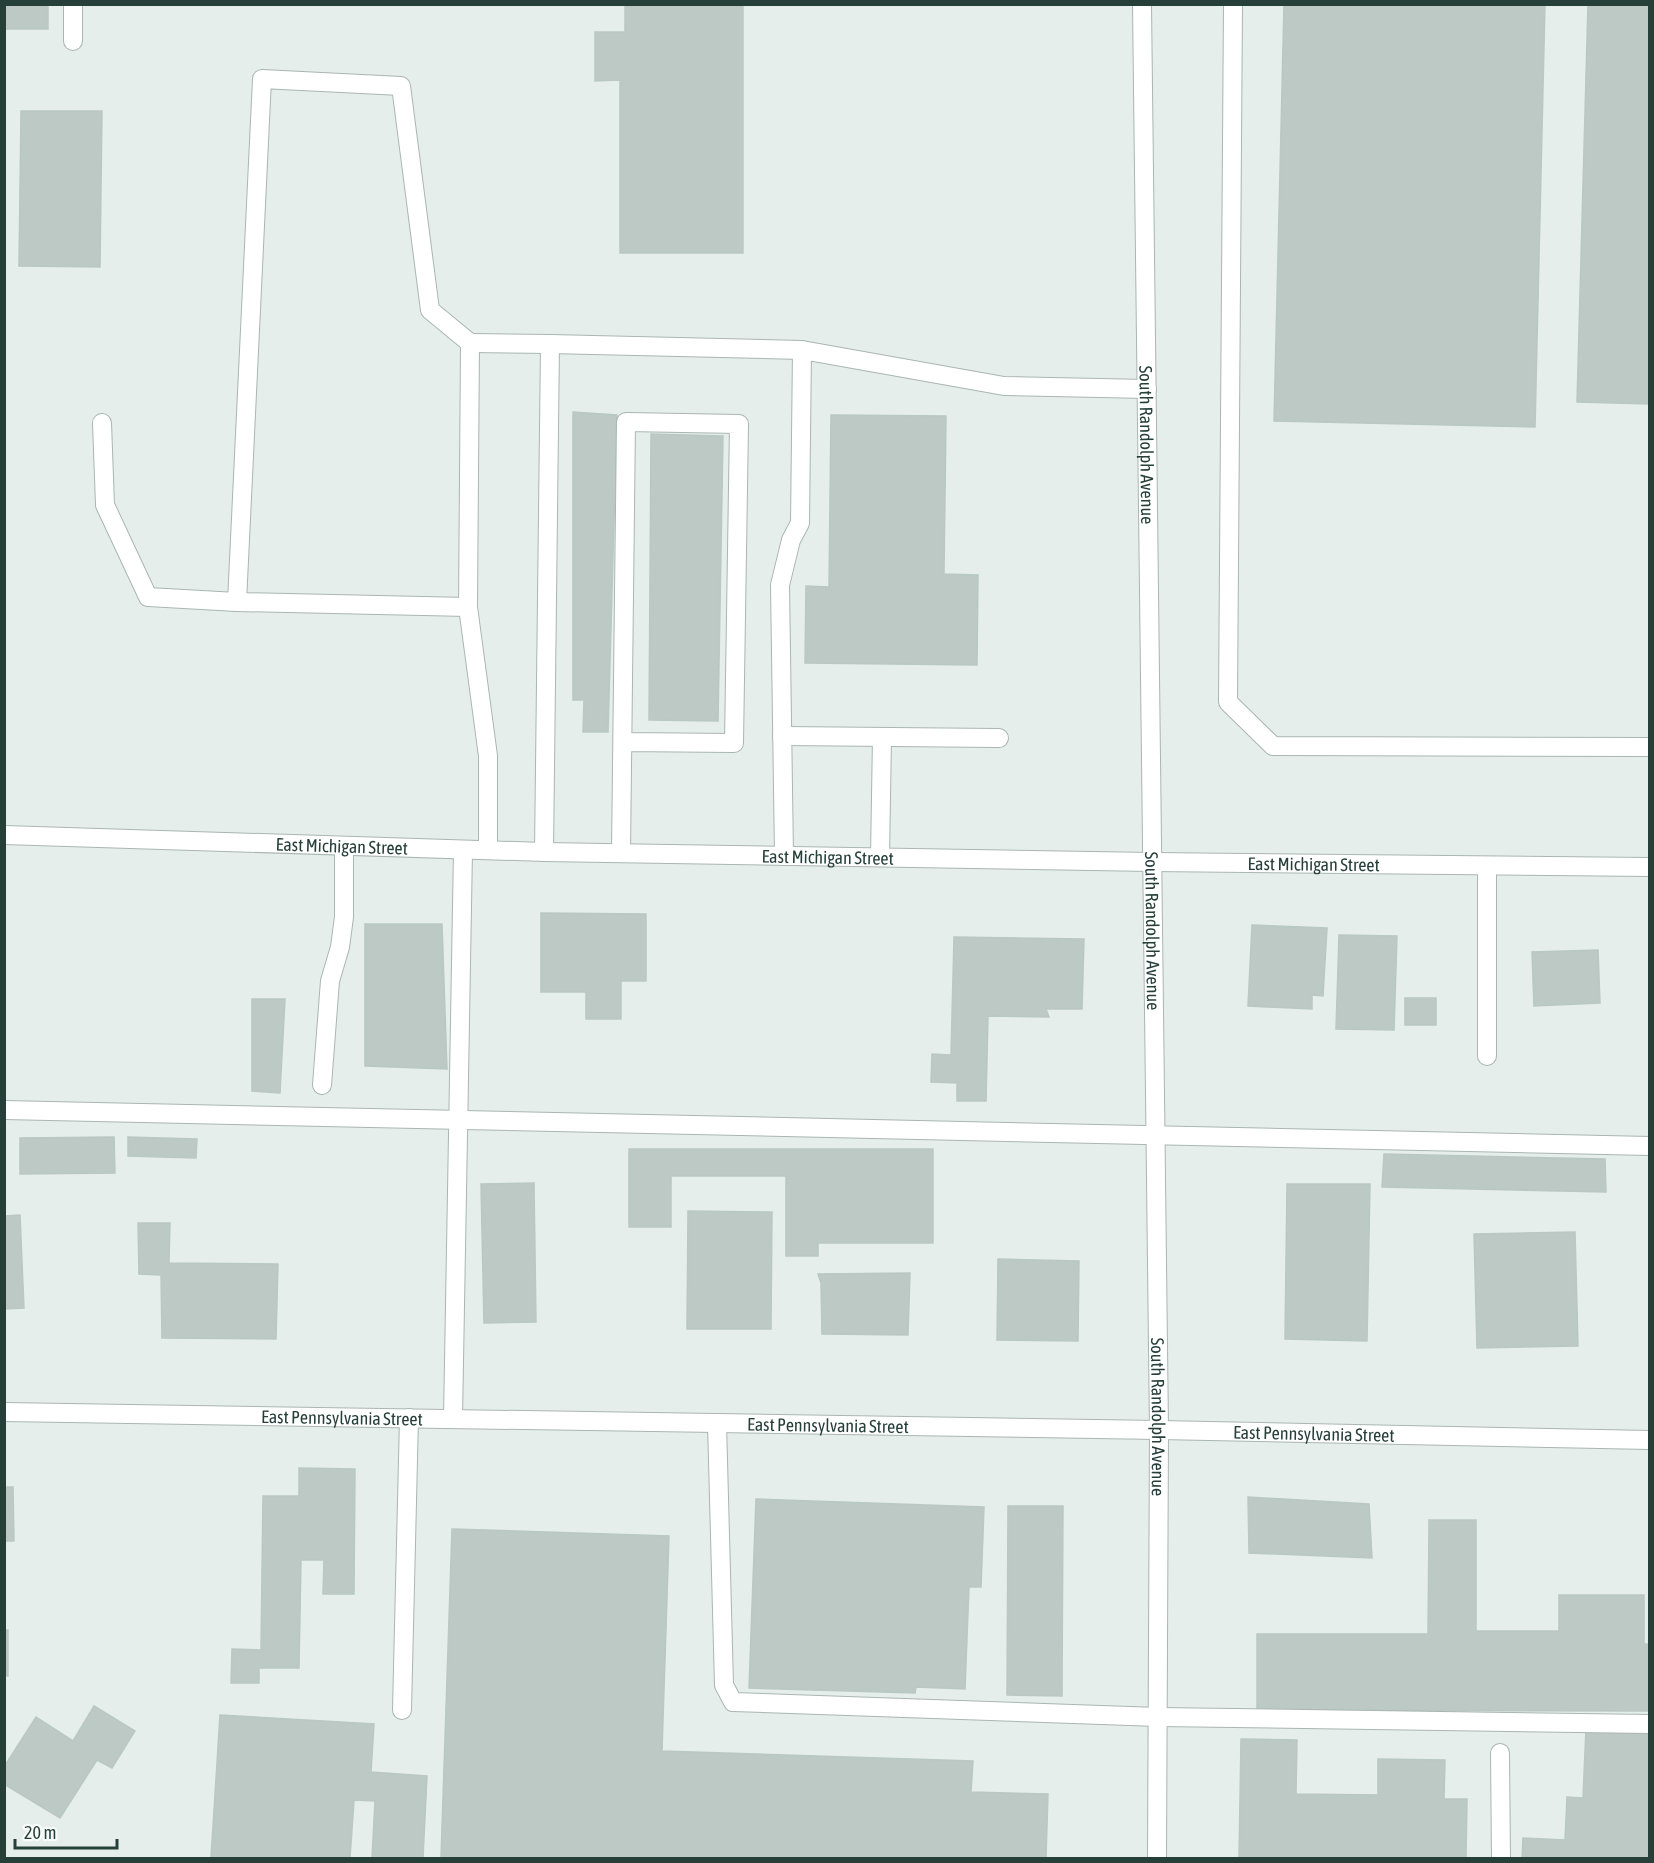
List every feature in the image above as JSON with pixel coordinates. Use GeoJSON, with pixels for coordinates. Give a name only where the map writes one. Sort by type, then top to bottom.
{"type":"FeatureCollection","features":[{"type":"Feature","properties":{"kind":"street"},"geometry":{"type":"LineString","coordinates":[[73,4],[73,41]]}},
{"type":"Feature","properties":{"kind":"street","name":"South Randolph Avenue"},"geometry":{"type":"LineString","coordinates":[[1142,4],[1159,1430],[1157,1858]]}},
{"type":"Feature","properties":{"kind":"street"},"geometry":{"type":"LineString","coordinates":[[1233,4],[1228,702],[1274,746],[1650,747]]}},
{"type":"Feature","properties":{"kind":"street"},"geometry":{"type":"LineString","coordinates":[[237,602],[262,79],[401,86],[430,310],[470,343],[802,350],[1004,386],[1147,389]]}},
{"type":"Feature","properties":{"kind":"street"},"geometry":{"type":"LineString","coordinates":[[470,343],[468,607],[489,756],[488,849]]}},
{"type":"Feature","properties":{"kind":"street"},"geometry":{"type":"LineString","coordinates":[[544,852],[550,344]]}},
{"type":"Feature","properties":{"kind":"street"},"geometry":{"type":"LineString","coordinates":[[784,856],[780,585],[790,540],[800,523],[802,350]]}},
{"type":"Feature","properties":{"kind":"street"},"geometry":{"type":"LineString","coordinates":[[621,853],[626,422],[739,423],[734,743],[623,742]]}},
{"type":"Feature","properties":{"kind":"street"},"geometry":{"type":"LineString","coordinates":[[102,423],[105,505],[148,597],[237,602],[468,607]]}},
{"type":"Feature","properties":{"kind":"street"},"geometry":{"type":"LineString","coordinates":[[782,736],[999,738]]}},
{"type":"Feature","properties":{"kind":"street"},"geometry":{"type":"LineString","coordinates":[[880,857],[882,737]]}},
{"type":"Feature","properties":{"kind":"street","name":"East Michigan Street"},"geometry":{"type":"LineString","coordinates":[[4,835],[544,852],[1650,867]]}},
{"type":"Feature","properties":{"kind":"street"},"geometry":{"type":"LineString","coordinates":[[322,1085],[330,981],[340,947],[344,917],[344,846]]}},
{"type":"Feature","properties":{"kind":"street"},"geometry":{"type":"LineString","coordinates":[[453,1419],[463,850]]}},
{"type":"Feature","properties":{"kind":"street"},"geometry":{"type":"LineString","coordinates":[[1487,866],[1487,1056]]}},
{"type":"Feature","properties":{"kind":"street"},"geometry":{"type":"LineString","coordinates":[[4,1110],[1155,1137],[1650,1146]]}},
{"type":"Feature","properties":{"kind":"street","name":"East Pennsylvania Street"},"geometry":{"type":"LineString","coordinates":[[4,1412],[1650,1440]]}},
{"type":"Feature","properties":{"kind":"street"},"geometry":{"type":"LineString","coordinates":[[402,1710],[409,1418]]}},
{"type":"Feature","properties":{"kind":"street"},"geometry":{"type":"LineString","coordinates":[[717,1423],[724,1685],[733,1702],[1158,1717],[1650,1724]]}},
{"type":"Feature","properties":{"kind":"street"},"geometry":{"type":"LineString","coordinates":[[1500,1753],[1501,1858]]}},
{"type":"Feature","properties":{"kind":"building"},"geometry":{"type":"Polygon","coordinates":[[[4,4],[48,4],[48,29],[4,29],[4,4]]]}},
{"type":"Feature","properties":{"kind":"building"},"geometry":{"type":"Polygon","coordinates":[[[625,4],[743,4],[743,253],[620,253],[620,80],[595,81],[595,32],[625,32],[625,4]]]}},
{"type":"Feature","properties":{"kind":"building"},"geometry":{"type":"Polygon","coordinates":[[[1284,4],[1545,4],[1535,427],[1274,421],[1284,4]]]}},
{"type":"Feature","properties":{"kind":"building"},"geometry":{"type":"Polygon","coordinates":[[[1588,4],[1650,4],[1650,404],[1577,402],[1588,4]]]}},
{"type":"Feature","properties":{"kind":"building"},"geometry":{"type":"Polygon","coordinates":[[[21,111],[102,111],[100,267],[19,266],[21,111]]]}},
{"type":"Feature","properties":{"kind":"building"},"geometry":{"type":"Polygon","coordinates":[[[573,412],[617,415],[608,732],[583,732],[584,700],[573,700],[573,412]]]}},
{"type":"Feature","properties":{"kind":"building"},"geometry":{"type":"Polygon","coordinates":[[[831,415],[946,416],[944,574],[978,575],[977,665],[805,663],[806,586],[829,587],[831,415]]]}},
{"type":"Feature","properties":{"kind":"building"},"geometry":{"type":"Polygon","coordinates":[[[651,434],[723,436],[718,721],[649,720],[651,434]]]}},
{"type":"Feature","properties":{"kind":"building"},"geometry":{"type":"Polygon","coordinates":[[[541,913],[646,914],[646,981],[621,981],[621,1019],[586,1019],[586,992],[541,992],[541,913]]]}},
{"type":"Feature","properties":{"kind":"building"},"geometry":{"type":"Polygon","coordinates":[[[365,924],[442,924],[447,1069],[365,1066],[365,924]]]}},
{"type":"Feature","properties":{"kind":"building"},"geometry":{"type":"Polygon","coordinates":[[[1252,925],[1327,928],[1323,996],[1312,995],[1312,1009],[1248,1006],[1252,925]]]}},
{"type":"Feature","properties":{"kind":"building"},"geometry":{"type":"Polygon","coordinates":[[[1339,935],[1397,936],[1394,1030],[1336,1029],[1339,935]]]}},
{"type":"Feature","properties":{"kind":"building"},"geometry":{"type":"Polygon","coordinates":[[[954,937],[1084,939],[1082,1009],[1046,1009],[1049,1017],[988,1016],[986,1101],[957,1101],[957,1083],[931,1082],[932,1054],[951,1055],[954,937]]]}},
{"type":"Feature","properties":{"kind":"building"},"geometry":{"type":"Polygon","coordinates":[[[1598,950],[1600,1003],[1534,1006],[1532,952],[1598,950]]]}},
{"type":"Feature","properties":{"kind":"building"},"geometry":{"type":"Polygon","coordinates":[[[1405,998],[1436,998],[1436,1025],[1405,1025],[1405,998]]]}},
{"type":"Feature","properties":{"kind":"building"},"geometry":{"type":"Polygon","coordinates":[[[252,999],[285,999],[280,1093],[252,1091],[252,999]]]}},
{"type":"Feature","properties":{"kind":"building"},"geometry":{"type":"Polygon","coordinates":[[[114,1137],[115,1173],[20,1174],[20,1138],[114,1137]]]}},
{"type":"Feature","properties":{"kind":"building"},"geometry":{"type":"Polygon","coordinates":[[[128,1137],[197,1139],[196,1158],[128,1156],[128,1137]]]}},
{"type":"Feature","properties":{"kind":"building"},"geometry":{"type":"Polygon","coordinates":[[[629,1149],[933,1149],[933,1243],[818,1243],[818,1256],[786,1256],[786,1176],[671,1176],[671,1227],[629,1227],[629,1149]]]}},
{"type":"Feature","properties":{"kind":"building"},"geometry":{"type":"Polygon","coordinates":[[[1384,1154],[1605,1159],[1606,1192],[1382,1187],[1384,1154]]]}},
{"type":"Feature","properties":{"kind":"building"},"geometry":{"type":"Polygon","coordinates":[[[534,1183],[536,1322],[484,1323],[481,1184],[534,1183]]]}},
{"type":"Feature","properties":{"kind":"building"},"geometry":{"type":"Polygon","coordinates":[[[1287,1184],[1370,1184],[1367,1341],[1285,1339],[1287,1184]]]}},
{"type":"Feature","properties":{"kind":"building"},"geometry":{"type":"Polygon","coordinates":[[[688,1211],[772,1212],[771,1329],[687,1329],[688,1211]]]}},
{"type":"Feature","properties":{"kind":"building"},"geometry":{"type":"Polygon","coordinates":[[[20,1215],[24,1308],[4,1309],[4,1216],[20,1215]]]}},
{"type":"Feature","properties":{"kind":"building"},"geometry":{"type":"Polygon","coordinates":[[[138,1223],[170,1223],[169,1263],[278,1264],[276,1339],[162,1338],[161,1275],[139,1274],[138,1223]]]}},
{"type":"Feature","properties":{"kind":"building"},"geometry":{"type":"Polygon","coordinates":[[[1575,1232],[1578,1346],[1477,1348],[1474,1234],[1575,1232]]]}},
{"type":"Feature","properties":{"kind":"building"},"geometry":{"type":"Polygon","coordinates":[[[998,1259],[1079,1261],[1078,1341],[997,1340],[998,1259]]]}},
{"type":"Feature","properties":{"kind":"building"},"geometry":{"type":"Polygon","coordinates":[[[910,1273],[908,1335],[822,1334],[821,1283],[818,1274],[910,1273]]]}},
{"type":"Feature","properties":{"kind":"building"},"geometry":{"type":"Polygon","coordinates":[[[299,1468],[355,1469],[354,1594],[323,1594],[324,1560],[301,1560],[299,1668],[259,1668],[259,1683],[231,1683],[232,1649],[261,1650],[263,1496],[299,1496],[299,1468]]]}},
{"type":"Feature","properties":{"kind":"building"},"geometry":{"type":"Polygon","coordinates":[[[4,1487],[13,1487],[14,1541],[4,1541],[4,1487]]]}},
{"type":"Feature","properties":{"kind":"building"},"geometry":{"type":"Polygon","coordinates":[[[1248,1497],[1369,1504],[1372,1558],[1249,1553],[1248,1497]]]}},
{"type":"Feature","properties":{"kind":"building"},"geometry":{"type":"Polygon","coordinates":[[[756,1499],[984,1507],[981,1587],[969,1587],[965,1689],[916,1687],[915,1693],[749,1688],[756,1499]]]}},
{"type":"Feature","properties":{"kind":"building"},"geometry":{"type":"Polygon","coordinates":[[[1008,1506],[1063,1506],[1062,1696],[1007,1695],[1008,1506]]]}},
{"type":"Feature","properties":{"kind":"building"},"geometry":{"type":"Polygon","coordinates":[[[1429,1520],[1476,1520],[1476,1631],[1559,1631],[1559,1595],[1644,1595],[1644,1644],[1650,1644],[1650,1711],[1257,1710],[1257,1634],[1428,1634],[1429,1520]]]}},
{"type":"Feature","properties":{"kind":"building"},"geometry":{"type":"Polygon","coordinates":[[[452,1529],[669,1536],[662,1751],[973,1761],[971,1792],[1048,1794],[1046,1858],[441,1858],[452,1529]]]}},
{"type":"Feature","properties":{"kind":"building"},"geometry":{"type":"Polygon","coordinates":[[[4,1630],[8,1630],[8,1676],[4,1676],[4,1630]]]}},
{"type":"Feature","properties":{"kind":"building"},"geometry":{"type":"Polygon","coordinates":[[[94,1706],[135,1731],[112,1768],[97,1760],[60,1818],[4,1784],[4,1767],[36,1717],[73,1741],[94,1706]]]}},
{"type":"Feature","properties":{"kind":"building"},"geometry":{"type":"Polygon","coordinates":[[[220,1715],[374,1724],[371,1772],[427,1776],[423,1858],[372,1858],[375,1801],[354,1800],[350,1858],[211,1858],[220,1715]]]}},
{"type":"Feature","properties":{"kind":"building"},"geometry":{"type":"Polygon","coordinates":[[[1586,1728],[1650,1731],[1650,1858],[1522,1858],[1523,1838],[1565,1840],[1567,1797],[1583,1798],[1586,1728]]]}},
{"type":"Feature","properties":{"kind":"building"},"geometry":{"type":"Polygon","coordinates":[[[1241,1739],[1297,1740],[1296,1794],[1378,1795],[1378,1759],[1445,1760],[1444,1799],[1467,1799],[1466,1858],[1239,1858],[1241,1739]]]}}]}
